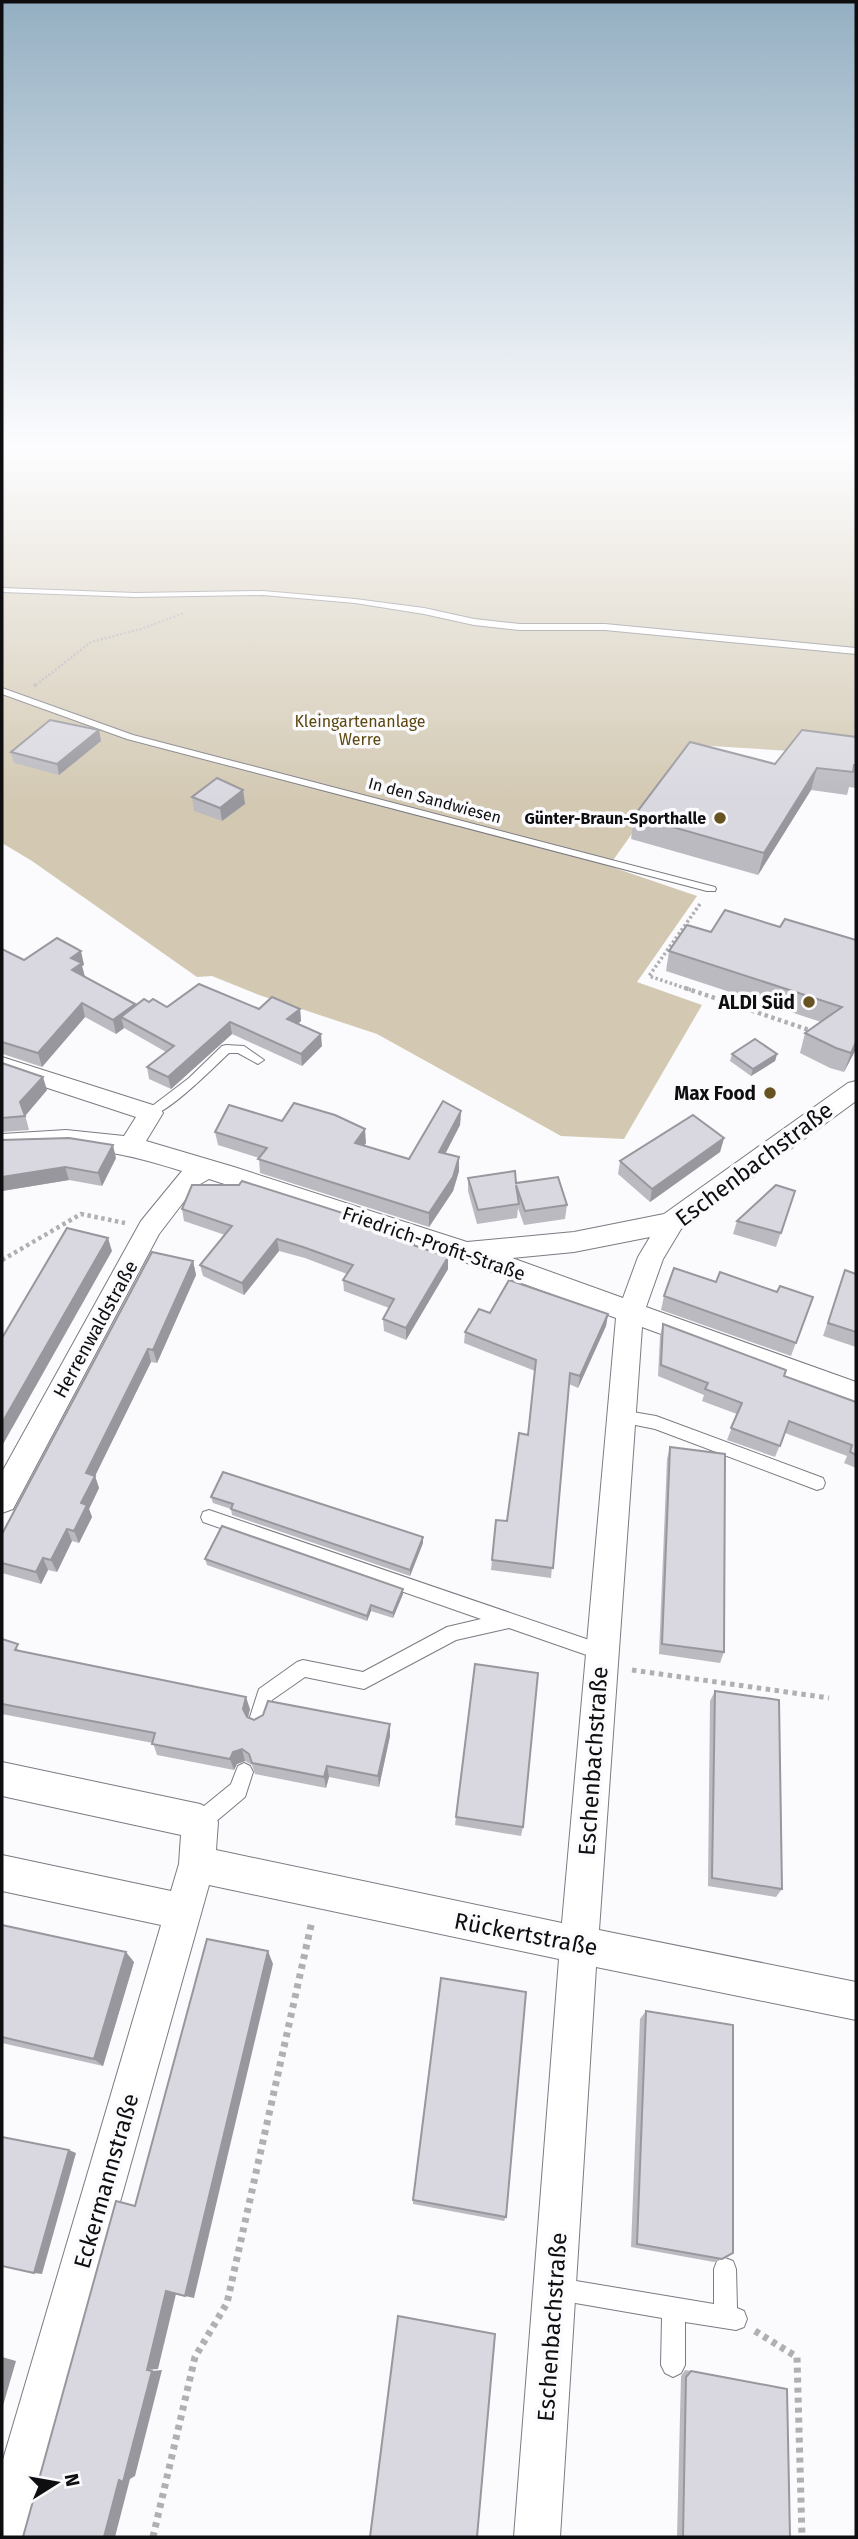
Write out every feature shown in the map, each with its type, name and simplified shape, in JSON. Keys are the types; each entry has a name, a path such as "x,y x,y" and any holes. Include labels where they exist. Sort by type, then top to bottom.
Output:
{"street":[{"path":"2,1065 151,1114 131,1146"},
{"name":"Eschenbachstraße","path":"537,2537 600,1659 630,1314 651,1257 672,1222 856,1089"},
{"name":"Friedrich-Profit-Straße","path":"2,1143 67,1138 131,1146 204,1170 225,1172 463,1251 856,1394"},
{"name":"Herrenwaldstraße","path":"2,1500 150,1228 186,1181 204,1170"},
{"path":"463,1251 521,1249 581,1242 672,1222"},
{"path":"2,1779 200,1822"},
{"name":"Eckermannstraße","path":"3,2537 197,1864 200,1822"},
{"name":"Rückertstraße","path":"197,1864 319,1892 856,2001"},
{"path":"2,1873 183,1912"}],"lane":[{"path":"2,590 135,595 262,593 355,601 424,611 474,622 520,627 605,627 856,651"},
{"name":"In den Sandwiesen","path":"2,691 130,737 711,889"},
{"path":"151,1114 193,1081 226,1049 240,1049 258,1060"},
{"path":"621,1416 656,1423 817,1483"},
{"path":"209,1517 509,1620 600,1659"},
{"path":"258,1720 265,1695 303,1668 364,1681 453,1633 509,1620"},
{"path":"200,1822 239,1790 244,1772"},
{"path":"555,2288 731,2318 725,2269"},
{"path":"673,2365 674,2309"}],"path":[{"path":"21,696 91,642 141,629 189,611"},
{"path":"711,889 649,976 817,1033"},
{"path":"2,1260 81,1214 150,1228"},
{"path":"600,1659 829,1698"},
{"path":"153,2537 195,2357 227,2303 319,1892"},
{"path":"731,2318 797,2357 802,2537"}],"green space":[{"name":"Kleingartenanlage Werre","path":"2,565 856,565 856,755 695,745 609,866 697,896 637,982 702,1005 624,1139 561,1136 377,1034 259,995 212,976 197,977 32,861 2,843"}],"building":[{"path":"50,720 99,730 57,764 11,752"},
{"path":"802,730 856,737 856,765 853,772 817,768 764,853 634,816 690,742 775,764"},
{"path":"217,778 243,790 220,808 192,797"},
{"name":"ALDI Süd","path":"725,910 780,927 785,919 856,940 856,1042 851,1053 805,1033 842,1007 669,951 687,925 711,932"},
{"path":"57,938 81,951 71,958 82,963 72,970 135,1004 113,1020 82,1003 38,1053 2,1042 2,949 24,960"},
{"path":"199,984 259,1009 272,997 300,1009 287,1019 321,1034 301,1054 230,1022 168,1077 147,1067 174,1046 121,1017 144,999 149,1002 153,999 167,1007"},
{"path":"755,1039 777,1054 753,1069 732,1054"},
{"path":"2,1063 43,1077 20,1102 25,1116 2,1118"},
{"path":"443,1101 461,1111 439,1152 459,1157 453,1177 429,1213 258,1159 267,1148 215,1132 229,1105 282,1121 294,1103 335,1115 365,1129 355,1143 409,1159"},
{"path":"693,1115 724,1138 652,1189 620,1161"},
{"path":"69,1138 113,1145 98,1173 65,1167 2,1177 2,1140"},
{"path":"515,1171 516,1183 558,1177 567,1205 525,1211 516,1185 519,1204 478,1210 468,1178"},
{"path":"242,1181 415,1236 410,1244 448,1257 406,1328 383,1319 394,1299 343,1280 353,1265 277,1239 242,1283 200,1265 232,1226 182,1209 192,1185 239,1185"},
{"path":"776,1185 795,1191 781,1233 737,1221"},
{"path":"67,1228 108,1238 2,1423 2,1338"},
{"path":"152,1252 193,1261 153,1350 148,1349 86,1473 95,1476 81,1503 87,1505 74,1531 67,1529 51,1560 43,1558 36,1572 2,1563 2,1534"},
{"path":"674,1268 716,1282 720,1272 777,1292 780,1286 813,1297 796,1343 664,1296"},
{"path":"845,1270 856,1274 856,1332 828,1323"},
{"path":"509,1280 608,1314 580,1376 570,1373 553,1568 492,1560 496,1520 507,1521 519,1433 528,1435 536,1360 465,1332 479,1309 490,1313"},
{"path":"663,1324 786,1370 784,1376 856,1402 856,1455 850,1452 852,1445 789,1421 780,1446 731,1428 742,1403 705,1389 708,1383 661,1365"},
{"path":"670,1447 725,1454 724,1652 662,1644"},
{"path":"223,1472 423,1537 410,1570 231,1509 233,1504 211,1497"},
{"path":"222,1526 403,1589 393,1613 371,1605 367,1616 205,1559"},
{"path":"2,1639 18,1644 15,1650 246,1697 243,1709 247,1717 254,1720 263,1715 268,1701 390,1724 378,1776 327,1766 324,1777 252,1763 249,1754 242,1749 233,1752 230,1759 152,1744 155,1733 2,1704"},
{"path":"475,1664 538,1673 523,1827 456,1817"},
{"path":"715,1691 779,1700 782,1889 712,1878"},
{"path":"2,1925 126,1952 94,2059 2,2037"},
{"path":"207,1939 268,1951 185,2296 166,2291 147,2370 152,2371 123,2482 119,2480 104,2537 23,2537 116,2201 135,2206"},
{"path":"441,1978 526,1992 506,2217 413,2200"},
{"path":"646,2011 733,2025 733,2253 722,2259 637,2244"},
{"path":"2,2137 69,2150 34,2273 2,2266"},
{"path":"398,2316 495,2334 477,2537 370,2537"},
{"path":"691,2371 787,2389 790,2537 683,2537 686,2377"}],"place":[{"name":"Günter-Braun-Sporthalle","path":"720,818"},
{"name":"ALDI Süd","path":"809,1002"},
{"name":"Max Food","path":"770,1093"}]}
